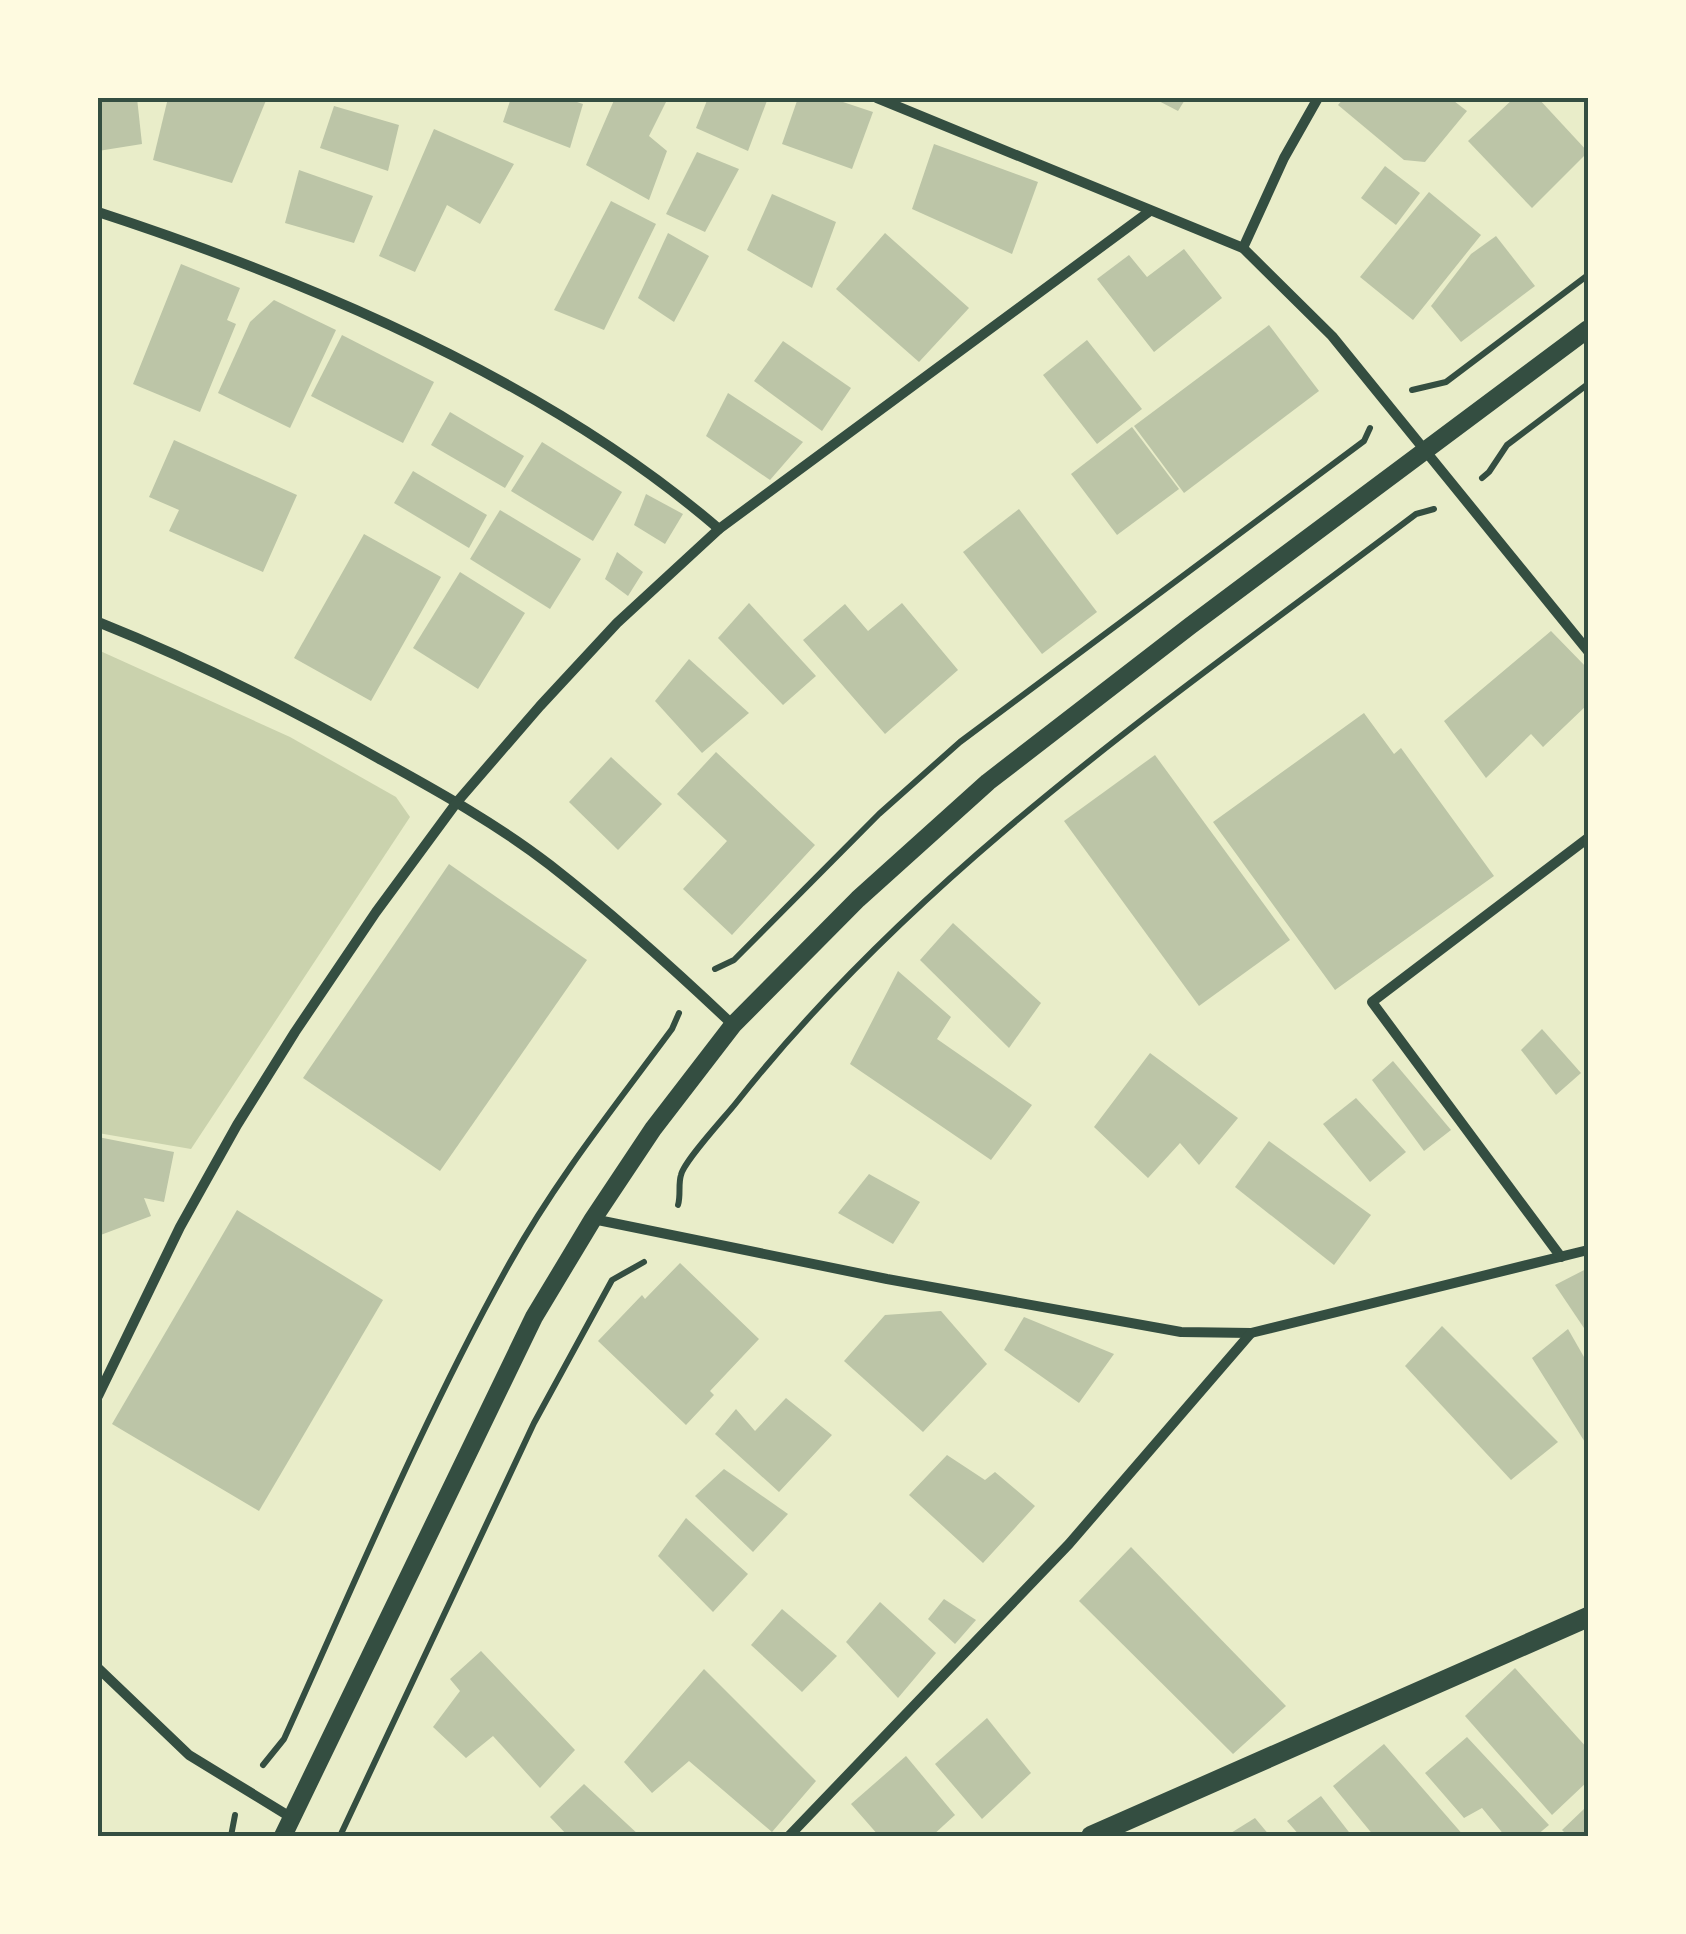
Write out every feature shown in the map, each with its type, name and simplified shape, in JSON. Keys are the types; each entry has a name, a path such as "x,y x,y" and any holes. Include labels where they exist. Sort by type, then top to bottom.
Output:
{"main road":[{"path":"1091,1836 1588,1616"}],"street":[{"path":"877,98 1243,248 1332,336 1588,651"},
{"path":"1243,248 1284,158 1318,98"},
{"path":"98,1396 180,1227 236,1125 376,912 457,802 540,706 617,624 719,529 1150,211"},
{"path":"98,212 202,246 369,317 457,360 543,405 642,466 719,529"},
{"path":"283,1836 534,1317 653,1129 733,1024 858,899 988,782 1588,329"},
{"path":"98,622 202,667 457,802 548,864 649,947 733,1024"},
{"path":"1561,1257 1372,1002 1588,838"},
{"path":"593,1219 887,1279 1181,1332 1250,1333 1588,1250"},
{"path":"789,1836 1068,1544 1250,1333"},
{"path":"98,1668 189,1755 292,1818"}],"path":[{"path":"340,1836 534,1423 612,1280 644,1262 680,1201 681,1173 771,1059 874,952 988,844 1058,786 1416,514 1442,507 1460,494 1489,472 1507,445 1588,384"}],"green space":[{"path":"98,650 290,737 396,797 410,817 191,1149 98,1133"}],"building":[{"path":"98,98 137,98 142,144 98,151"},
{"path":"168,98 267,98 232,183 153,160"},
{"path":"511,98 565,98 583,104 570,148 503,122"},
{"path":"615,98 668,98 649,136 667,151 649,200 586,165"},
{"path":"708,98 768,98 748,151 696,128"},
{"path":"798,98 831,98 873,112 852,169 782,144"},
{"path":"1153,98 1186,98 1178,111"},
{"path":"1344,98 1450,98 1467,111 1425,162 1404,160 1338,105"},
{"path":"1514,98 1538,98 1588,152 1532,208 1468,141"},
{"path":"334,106 399,125 388,171 320,148"},
{"path":"434,129 514,164 480,224 447,205 415,272 379,256"},
{"path":"934,144 1038,182 1012,254 912,209"},
{"path":"697,152 739,169 705,232 666,214"},
{"path":"1385,166 1420,193 1396,225 1361,198"},
{"path":"299,170 373,196 354,243 285,223"},
{"path":"1429,192 1481,235 1413,320 1360,277"},
{"path":"772,194 836,222 812,288 747,250"},
{"path":"611,201 656,224 604,330 554,310"},
{"path":"668,233 709,256 674,322 638,298"},
{"path":"885,233 969,308 919,362 836,289"},
{"path":"1496,236 1535,286 1461,342 1431,306 1471,254"},
{"path":"1184,249 1222,298 1154,352 1097,279 1129,255 1147,277"},
{"path":"181,264 240,288 227,320 236,324 200,412 133,384"},
{"path":"274,300 336,330 290,428 218,393 250,322"},
{"path":"1269,325 1319,391 1184,493 1134,426"},
{"path":"342,335 434,382 403,443 311,396"},
{"path":"1087,340 1142,409 1097,444 1043,375"},
{"path":"783,341 851,388 822,431 754,381"},
{"path":"728,393 803,442 770,480 706,436"},
{"path":"450,412 524,456 505,488 431,445"},
{"path":"1132,427 1179,489 1117,535 1071,474"},
{"path":"174,440 297,495 263,572 169,531 179,510 149,497"},
{"path":"542,442 622,492 593,541 511,491"},
{"path":"413,471 487,515 469,548 394,503"},
{"path":"646,494 683,514 665,544 634,525"},
{"path":"1019,509 1097,612 1042,654 963,552"},
{"path":"500,510 581,559 550,609 470,559"},
{"path":"364,534 441,577 371,701 294,658"},
{"path":"617,552 643,572 628,596 605,579"},
{"path":"460,572 525,613 478,689 413,648"},
{"path":"749,603 816,676 783,705 718,638"},
{"path":"902,603 958,670 885,734 803,640 845,604 868,631"},
{"path":"1551,631 1588,669 1588,704 1543,747 1531,734 1486,778 1444,721"},
{"path":"689,659 749,713 702,753 655,701"},
{"path":"1364,713 1394,754 1401,748 1494,876 1335,990 1213,822"},
{"path":"716,752 815,845 732,935 683,889 727,841 677,794"},
{"path":"1155,755 1290,940 1199,1006 1064,821"},
{"path":"611,757 662,804 618,850 569,802"},
{"path":"449,864 587,960 440,1171 303,1078"},
{"path":"953,923 1041,1003 1009,1048 920,960"},
{"path":"898,971 951,1017 937,1039 1032,1105 991,1160 850,1064"},
{"path":"1542,1029 1581,1073 1556,1095 1521,1050"},
{"path":"1150,1053 1238,1118 1199,1165 1180,1143 1148,1178 1094,1127"},
{"path":"1393,1061 1451,1130 1424,1151 1372,1080"},
{"path":"1356,1098 1406,1152 1370,1182 1323,1124"},
{"path":"98,1137 174,1152 164,1202 144,1198 151,1216 98,1236"},
{"path":"1269,1141 1371,1215 1334,1265 1235,1187"},
{"path":"869,1174 920,1202 893,1244 838,1213"},
{"path":"237,1210 383,1300 259,1511 112,1424"},
{"path":"680,1263 759,1339 710,1391 714,1395 686,1425 598,1341 642,1295 645,1299"},
{"path":"1588,1268 1588,1334 1555,1285"},
{"path":"941,1311 987,1364 923,1432 844,1361 885,1315"},
{"path":"1024,1317 1114,1354 1079,1403 1004,1350"},
{"path":"1442,1326 1558,1442 1511,1480 1405,1366"},
{"path":"1568,1329 1588,1364 1588,1447 1532,1358"},
{"path":"786,1398 832,1435 779,1492 715,1434 736,1409 755,1431"},
{"path":"947,1455 985,1480 995,1472 1035,1506 983,1563 909,1495"},
{"path":"724,1469 788,1514 753,1552 695,1496"},
{"path":"686,1518 748,1574 713,1612 658,1556"},
{"path":"1131,1547 1286,1706 1233,1754 1079,1601"},
{"path":"944,1599 976,1620 955,1644 928,1619"},
{"path":"880,1602 936,1653 898,1698 846,1642"},
{"path":"782,1609 837,1656 802,1692 751,1645"},
{"path":"481,1651 575,1750 540,1788 493,1736 466,1758 433,1727 460,1691 450,1679"},
{"path":"1515,1668 1588,1749 1588,1781 1552,1815 1465,1716"},
{"path":"704,1669 816,1781 772,1832 689,1761 652,1793 624,1762"},
{"path":"987,1718 1031,1773 982,1819 935,1764"},
{"path":"1467,1737 1549,1825 1536,1836 1505,1836 1482,1808 1464,1818 1425,1773"},
{"path":"1384,1744 1464,1836 1374,1836 1333,1786"},
{"path":"906,1756 955,1815 932,1836 879,1836 851,1804"},
{"path":"584,1784 640,1836 568,1836 550,1817"},
{"path":"1321,1796 1352,1836 1300,1836 1287,1821"},
{"path":"1585,1808 1588,1836 1568,1836 1562,1830"},
{"path":"1255,1818 1270,1836 1226,1836"}]}
